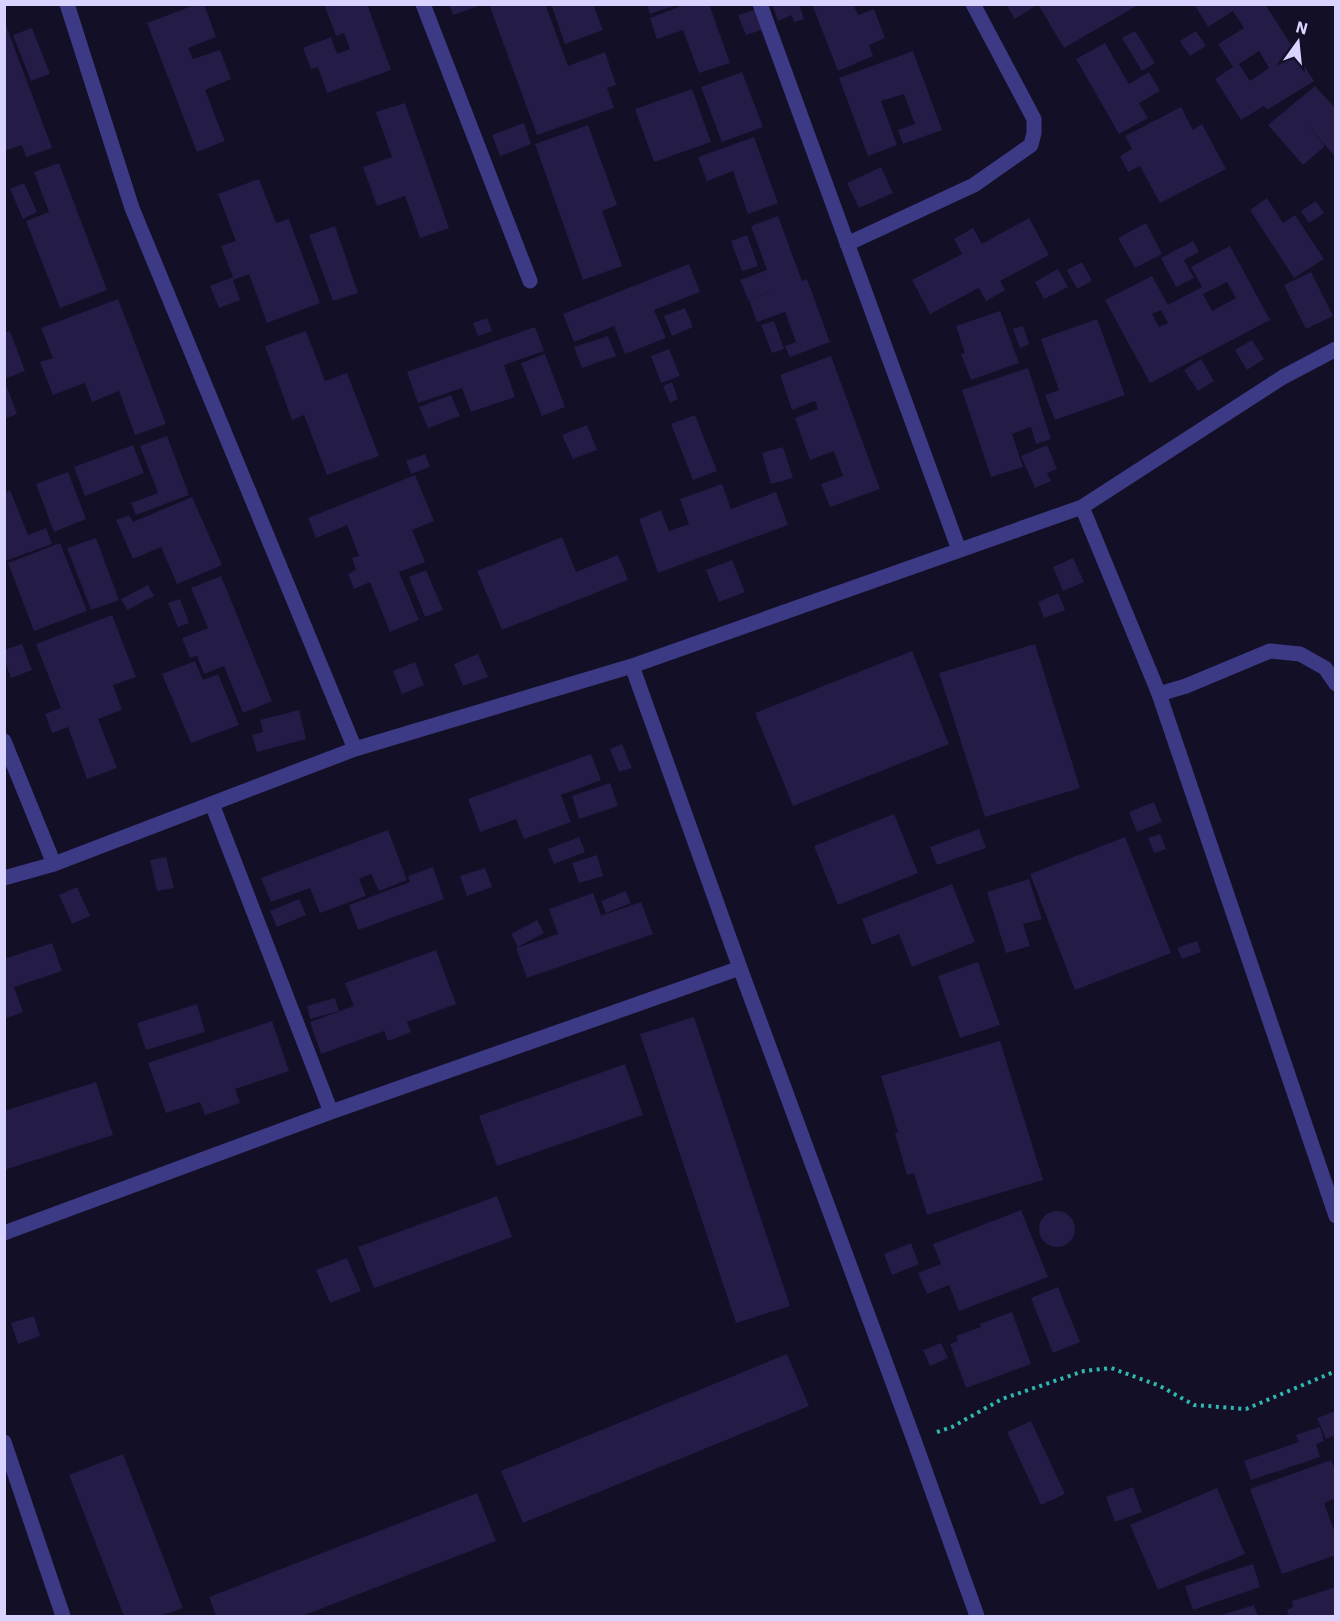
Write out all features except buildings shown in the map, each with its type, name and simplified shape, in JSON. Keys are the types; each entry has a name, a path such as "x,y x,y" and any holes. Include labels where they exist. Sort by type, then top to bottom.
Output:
{"street":[{"path":"67,4 132,208 355,749"},
{"path":"423,4 530,281"},
{"path":"760,4 959,550"},
{"path":"848,244 974,185 1031,145 1034,119 973,4"},
{"path":"4,878 54,864 355,749 632,666 1082,507 1283,377 1335,349"},
{"path":"1082,507 1159,694 1335,1216"},
{"path":"1159,694 1186,686 1270,651 1300,654 1325,668 1335,684"},
{"path":"632,666 977,1617"},
{"path":"4,741 54,864"},
{"path":"212,804 331,1112"},
{"path":"4,1233 331,1112 740,968"},
{"path":"4,1442 63,1617"}],"path":[{"path":"914,1440 952,1427 1002,1399 1084,1371 1111,1368 1160,1386 1194,1405 1246,1409 1335,1371"}]}
